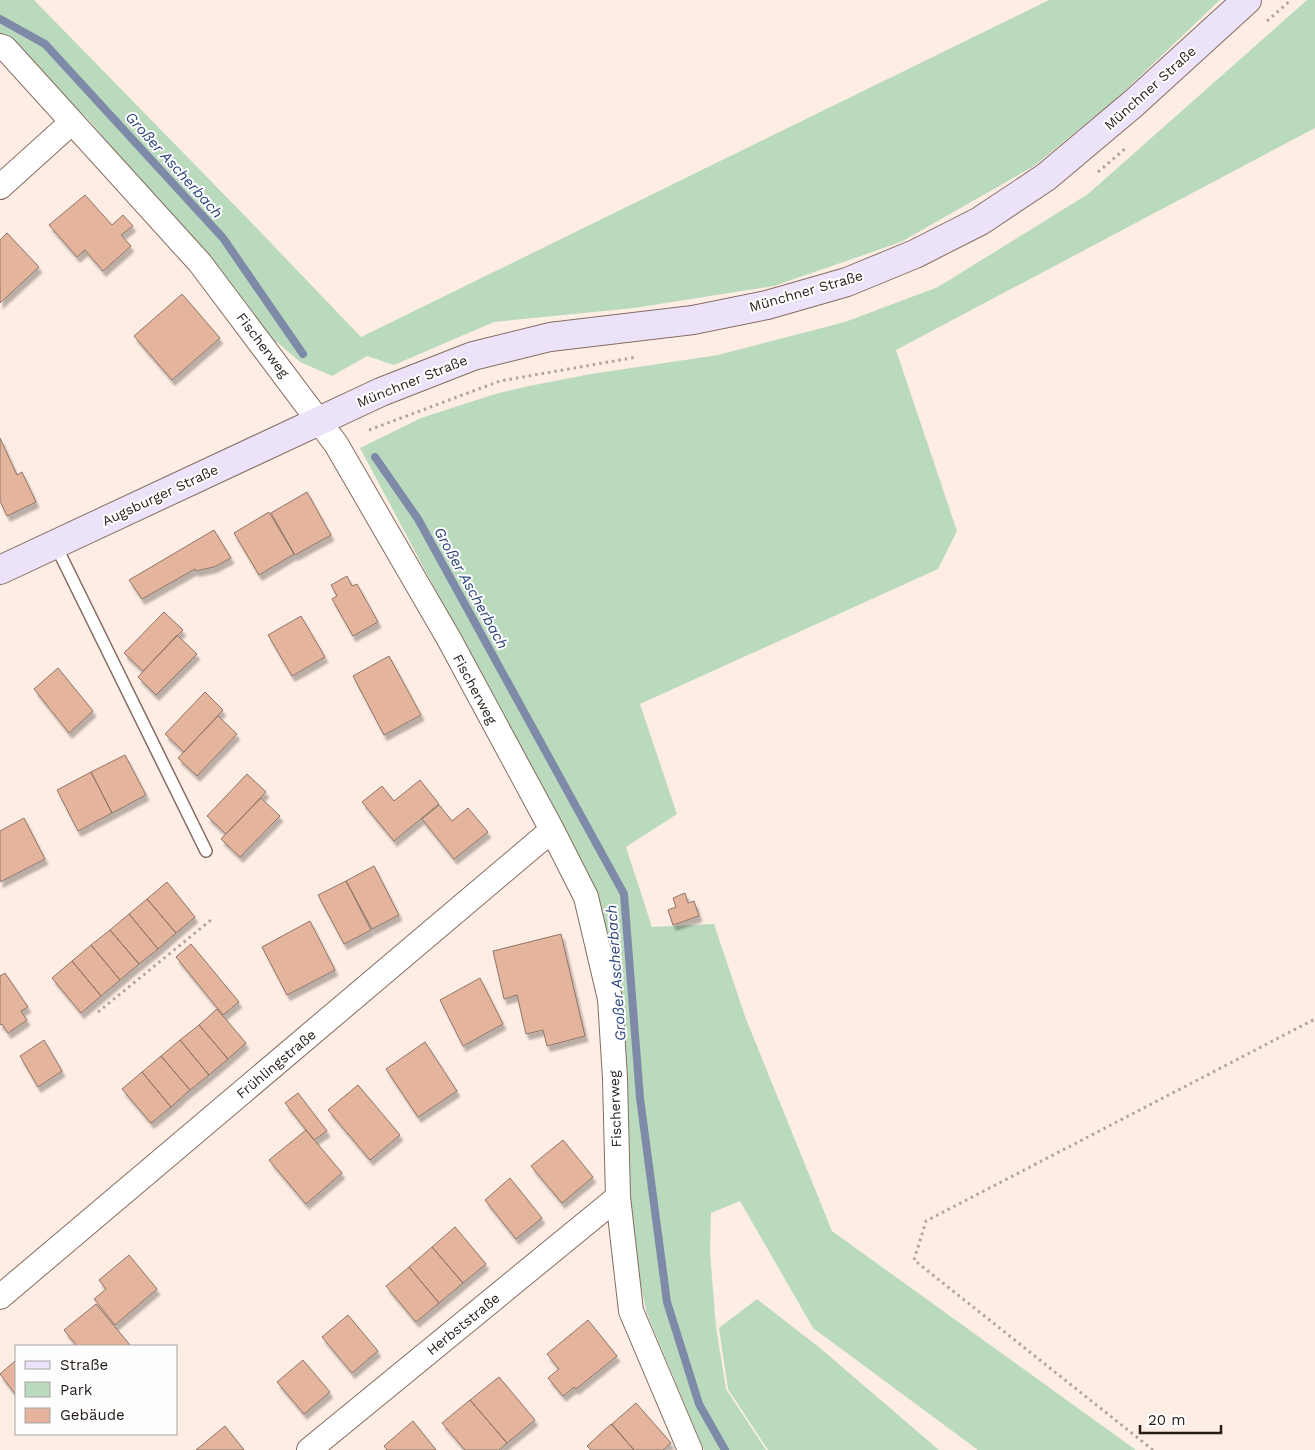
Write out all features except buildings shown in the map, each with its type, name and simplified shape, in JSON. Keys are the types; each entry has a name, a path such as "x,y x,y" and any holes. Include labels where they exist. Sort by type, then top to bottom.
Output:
{"main road":[{"name":"Münchner Straße","path":"320,420 381,392 473,356 550,338 693,320 767,305 847,282 915,254 980,220 1046,177 1134,103 1247,0"},
{"name":"Augsburger Straße","path":"0,570 320,420"}],"street":[{"name":"Fischerweg","path":"0,46 5,48 200,263 320,420 336,444 449,639 586,897 610,999 615,1078 618,1197 631,1311 690,1450"},
{"path":"0,187 72,122"},
{"name":"Frühlingstraße","path":"0,1297 552,830"},
{"name":"Herbststraße","path":"309,1450 618,1197"}],"lane":[{"path":"55,544 206,851"}],"path":[{"path":"365,432 500,381 572,367"},
{"path":"98,1012 211,920"},
{"path":"1153,1450 914,1260 926,1221 1315,1019"}],"green space":[{"path":"0,0 34,0 361,337 1049,0 1220,0 1115,100 1034,166 901,242 774,286 634,308 494,322 394,365 367,356 332,376 300,362 277,342 269,342 90,121 13,46 0,39"},
{"path":"1307,0 1315,0 1315,128 896,350 957,531 938,569 640,704 677,814 626,847 652,927 714,924 746,1019 832,1231 1136,1450 978,1450 813,1328 740,1201 711,1213 710,1252 716,1327 726,1389 766,1450 704,1450 647,1314 629,1231 622,1000 611,939 560,824 360,448 421,418 495,394 591,374 718,355 845,322 938,287 1088,194"},
{"path":"757,1299 820,1348 939,1450 768,1450 728,1389 719,1328"}],"waterway":[{"name":"Großer Ascherbach","path":"0,19 45,44 223,238 303,354"},
{"name":"Großer Ascherbach","path":"375,457 418,519 624,894 640,1098 667,1302 699,1404 725,1450"}]}
